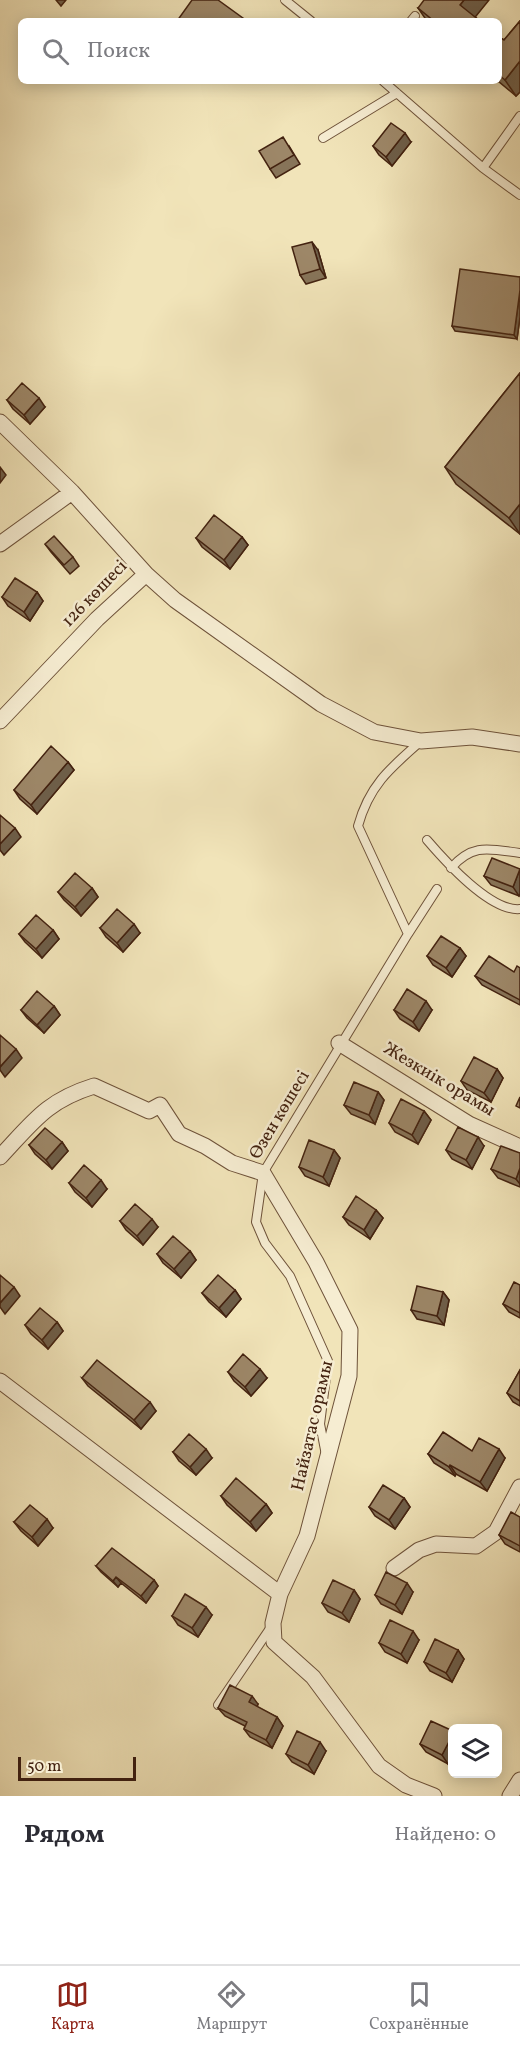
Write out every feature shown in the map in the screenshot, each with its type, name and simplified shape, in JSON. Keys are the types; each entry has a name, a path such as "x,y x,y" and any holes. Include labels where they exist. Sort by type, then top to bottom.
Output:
{"street":[{"name":"126 көшесі","path":"0,422 72,492 146,574 97,619 0,721"},
{"path":"0,544 72,492"},
{"path":"146,574 175,600 321,704 374,732 421,741 472,737 520,744"},
{"name":"Жезкиік орамы","path":"339,1043 469,1124 520,1147"},
{"path":"0,1157 52,1103 94,1086 149,1111 160,1105 179,1134 232,1163 262,1173"},
{"name":"Найзатас орамы","path":"262,1173 316,1262 350,1330 349,1376 307,1536 280,1594 273,1623"},
{"path":"0,1381 280,1594"},
{"path":"394,1568 419,1550 436,1544 476,1546 496,1532 520,1487"},
{"path":"273,1623 274,1642 313,1677 380,1766 406,1785 434,1796"},
{"path":"510,1796 520,1780"}],"lane":[{"path":"285,0 307,18"},
{"path":"387,84 483,168 520,195"},
{"path":"323,138 398,93"},
{"path":"483,168 520,116"},
{"path":"408,934 358,826 372,790 390,768 421,741"},
{"path":"427,840 451,868 501,906 520,909"},
{"path":"451,868 463,854 474,850 520,853"},
{"name":"Өзен көшесі","path":"327,1459 320,1424 328,1361 290,1276 265,1243 256,1222 262,1173 339,1043 437,889"},
{"path":"218,1705 273,1623"}],"building":[{"path":"192,0 218,0 243,18 179,18"},
{"path":"424,0 464,0 460,5 476,18 430,18 418,8"},
{"path":"520,21 520,61 505,80 502,78 502,39 504,40"},
{"path":"391,123 405,133 386,157 373,146"},
{"path":"283,137 294,155 270,169 259,151"},
{"path":"312,242 320,269 300,275 292,247"},
{"path":"460,269 520,277 514,335 452,326"},
{"path":"520,373 520,504 509,518 445,467"},
{"path":"22,383 39,398 24,415 7,400"},
{"path":"214,515 242,537 224,560 196,538"},
{"path":"54,536 73,557 64,565 45,544"},
{"path":"15,578 37,592 24,612 2,597"},
{"path":"51,746 68,762 31,805 14,790"},
{"path":"0,815 15,828 0,844"},
{"path":"492,858 520,869 513,887 484,876"},
{"path":"75,873 92,888 75,907 58,892"},
{"path":"117,909 134,924 117,943 100,928"},
{"path":"36,915 53,930 36,949 19,934"},
{"path":"441,936 460,948 446,968 427,956"},
{"path":"489,956 514,972 517,966 520,968 520,1000 475,976"},
{"path":"407,989 426,1001 413,1022 394,1010"},
{"path":"37,991 54,1006 37,1025 21,1010"},
{"path":"0,1035 16,1049 0,1067"},
{"path":"474,1057 497,1069 484,1093 461,1081"},
{"path":"354,1082 378,1092 369,1115 344,1105"},
{"path":"401,1099 424,1111 412,1135 389,1123"},
{"path":"458,1127 478,1137 466,1160 446,1150"},
{"path":"45,1128 62,1142 46,1160 29,1145"},
{"path":"309,1140 334,1150 323,1177 299,1167"},
{"path":"501,1146 520,1153 520,1168 516,1179 491,1169"},
{"path":"84,1165 101,1180 86,1198 69,1183"},
{"path":"356,1196 376,1210 364,1230 343,1217"},
{"path":"135,1204 152,1219 137,1236 120,1221"},
{"path":"173,1236 190,1251 174,1269 157,1254"},
{"path":"0,1275 14,1287 0,1303"},
{"path":"218,1275 235,1290 219,1308 202,1293"},
{"path":"514,1282 520,1285 520,1313 503,1304"},
{"path":"417,1286 443,1292 437,1316 411,1310"},
{"path":"40,1308 57,1322 42,1340 25,1325"},
{"path":"243,1354 260,1369 245,1387 228,1372"},
{"path":"97,1360 150,1402 134,1420 82,1378"},
{"path":"520,1370 520,1401 507,1393"},
{"path":"443,1432 472,1451 479,1438 499,1449 480,1482 428,1454"},
{"path":"189,1434 206,1449 190,1467 173,1452"},
{"path":"236,1478 266,1504 250,1522 221,1496"},
{"path":"383,1485 404,1498 389,1520 369,1507"},
{"path":"30,1505 47,1519 32,1537 14,1522"},
{"path":"511,1512 520,1517 520,1546 499,1535"},
{"path":"112,1548 154,1580 141,1596 116,1577 113,1581 96,1566"},
{"path":"386,1572 407,1583 395,1605 375,1595"},
{"path":"333,1580 354,1590 342,1613 322,1603"},
{"path":"185,1594 206,1607 192,1628 172,1616"},
{"path":"390,1620 413,1631 401,1654 379,1643"},
{"path":"435,1639 458,1650 446,1673 424,1662"},
{"path":"230,1685 252,1696 249,1702 277,1717 266,1740 244,1729 247,1722 218,1708"},
{"path":"431,1721 448,1729 448,1744 442,1755 420,1744"},
{"path":"297,1731 320,1742 308,1765 286,1754"}]}
